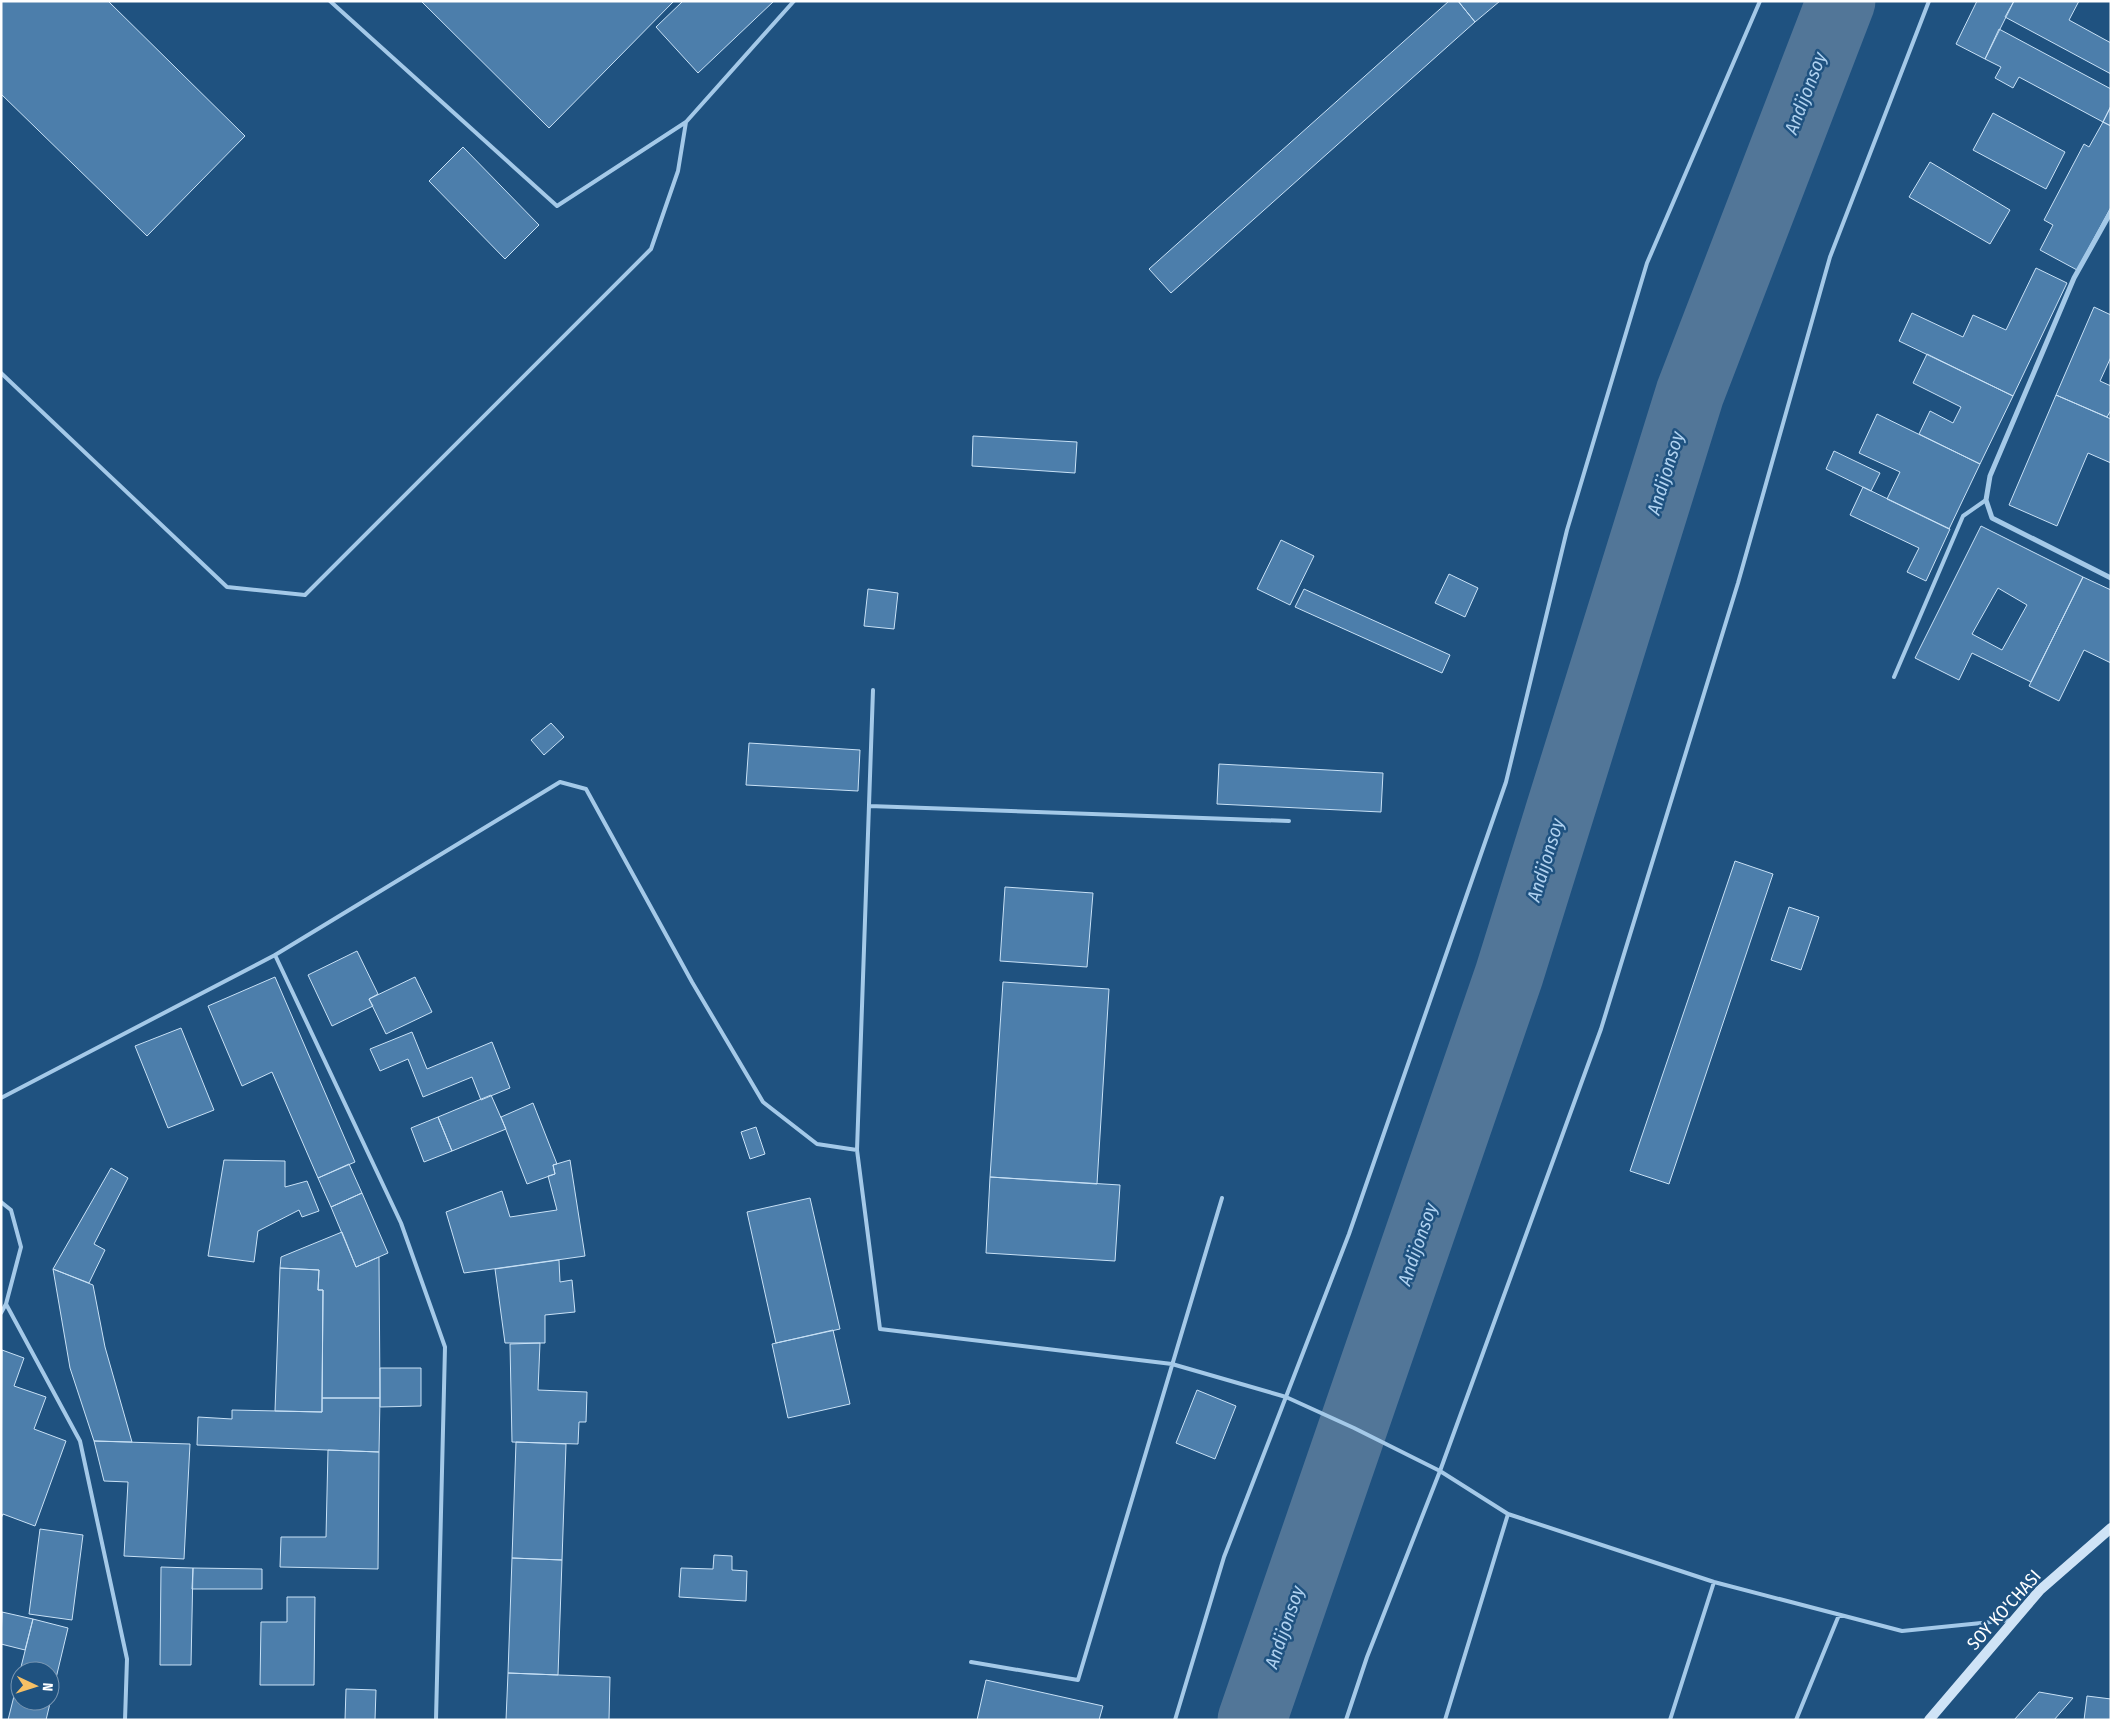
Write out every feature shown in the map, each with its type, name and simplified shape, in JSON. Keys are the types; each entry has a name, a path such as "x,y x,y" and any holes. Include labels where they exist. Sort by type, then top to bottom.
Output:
{"main road":[{"name":"SOY KO'CHASI","path":"1929,1720 2040,1590 2111,1528"}],"street":[{"path":"2111,212 2074,278 1990,476 1986,500 1992,518 2111,578"}],"lane":[{"path":"330,1 557,206 686,122 794,1"},
{"path":"1175,1720 1224,1557 1349,1234 1506,782 1567,530 1646,262 1760,1"},
{"path":"1346,1720 1367,1657 1440,1471 1600,1029 1738,583 1830,257 1928,1"},
{"path":"1,373 227,587 305,595 651,249 678,171 686,122"},
{"path":"1894,677 1963,516 1986,500"},
{"path":"873,690 857,1150 880,1330 1172,1364 1286,1397 1354,1428 1440,1471 1508,1514 1714,1582 1839,1615 1902,1631 2016,1619"},
{"path":"1,1098 276,955 560,782 586,789 692,982 763,1102 817,1144 857,1150"},
{"path":"869,806 1289,821"},
{"path":"276,955 402,1223 445,1346 436,1720"},
{"path":"970,1662 1078,1680 1222,1198"},
{"path":"1,1202 11,1210 21,1247 6,1304 1,1313"},
{"path":"6,1304 80,1441 127,1660 125,1720"},
{"path":"1444,1720 1508,1514"},
{"path":"1670,1720 1714,1582"},
{"path":"1796,1720 1839,1615"}],"building":[{"path":"1,1 108,1 245,136 147,236 1,94"},
{"path":"421,1 674,1 549,128"},
{"path":"683,1 774,1 698,73 656,27"},
{"path":"1449,1 1458,1 1475,22 1171,293 1149,269"},
{"path":"1458,1 1500,1 1475,22"},
{"path":"1977,1 2014,1 1985,59 1956,44"},
{"path":"2014,1 2079,1 2069,20 2111,43 2111,74 2005,17"},
{"path":"1999,29 2111,89 2111,106 2103,122 2019,77 2013,88 1995,78 2001,67 1985,59"},
{"path":"2111,106 2111,126 2103,122"},
{"path":"1993,113 2065,152 2046,189 1973,150"},
{"path":"2103,122 2111,126 2111,207 2077,270 2040,250 2053,225 2044,220 2084,144 2089,147"},
{"path":"463,147 539,225 505,259 429,181"},
{"path":"1930,162 2010,210 1990,244 1909,197"},
{"path":"2036,268 2067,283 2013,396 1899,341 1912,313 1963,337 1973,315 2006,330"},
{"path":"2094,307 2111,315 2111,357 2100,381 2111,386 2111,410 2107,417 2056,395"},
{"path":"1927,354 2013,396 1980,464 1919,434 1930,411 1953,423 1961,407 1913,383"},
{"path":"2056,395 2111,419 2111,463 2088,453 2057,526 2009,505"},
{"path":"1877,414 1980,464 1949,529 1887,499 1900,472 1859,453"},
{"path":"973,436 1077,442 1075,473 972,466"},
{"path":"1834,451 1880,473 1871,491 1826,469"},
{"path":"1863,487 1950,529 1926,581 1907,572 1919,548 1850,515"},
{"path":"1981,526 2083,577 2031,682 1972,653 1959,680 1915,658","holes":["1998,588 2027,605 2002,650 1972,634"]},
{"path":"1281,540 1314,556 1290,605 1257,589"},
{"path":"1449,574 1478,588 1465,617 1435,603"},
{"path":"2083,577 2111,590 2111,663 2084,650 2059,701 2029,686"},
{"path":"868,589 898,593 894,629 864,626"},
{"path":"1304,589 1450,655 1442,673 1295,607"},
{"path":"551,723 564,737 544,755 531,740"},
{"path":"749,743 860,750 858,791 746,785"},
{"path":"1219,764 1383,773 1381,812 1217,804"},
{"path":"1735,861 1773,874 1669,1184 1630,1171"},
{"path":"1005,887 1093,893 1087,967 1000,961"},
{"path":"1789,907 1819,917 1801,970 1771,960"},
{"path":"357,951 378,994 369,999 373,1006 332,1026 308,975"},
{"path":"275,977 355,1162 318,1178 272,1072 242,1086 208,1006"},
{"path":"415,977 432,1012 386,1034 369,999"},
{"path":"1003,982 1109,989 1097,1184 990,1177"},
{"path":"181,1028 214,1110 168,1128 135,1046"},
{"path":"412,1032 427,1069 492,1042 510,1088 481,1100 472,1077 423,1097 408,1059 380,1071 370,1049"},
{"path":"491,1095 506,1129 452,1151 438,1117"},
{"path":"533,1103 557,1164 553,1165 555,1174 527,1184 501,1117"},
{"path":"438,1117 452,1151 424,1162 411,1128"},
{"path":"756,1127 765,1154 750,1159 741,1132"},
{"path":"224,1160 285,1161 285,1187 307,1181 319,1211 302,1217 299,1210 258,1231 254,1262 208,1256"},
{"path":"570,1160 585,1256 464,1273 446,1212 502,1191 510,1217 557,1210 548,1176 555,1174 553,1165"},
{"path":"349,1164 362,1193 331,1207 318,1178"},
{"path":"111,1168 128,1178 94,1244 105,1250 89,1283 53,1269"},
{"path":"990,1177 1120,1185 1115,1261 986,1253"},
{"path":"362,1193 388,1253 356,1267 331,1207"},
{"path":"810,1198 840,1329 776,1343 747,1212"},
{"path":"342,1232 356,1267 379,1257 380,1398 322,1398 323,1290 318,1290 319,1270 280,1268 281,1257"},
{"path":"559,1260 560,1282 572,1280 575,1312 545,1315 545,1343 505,1343 495,1269"},
{"path":"280,1268 319,1270 318,1290 323,1290 322,1412 275,1411"},
{"path":"53,1269 93,1285 105,1347 132,1442 94,1441 70,1368"},
{"path":"833,1330 850,1404 788,1418 772,1344"},
{"path":"540,1343 538,1390 587,1392 586,1422 579,1422 578,1444 512,1442 510,1344"},
{"path":"2,1350 24,1358 14,1386 46,1397 34,1429 66,1441 35,1526 3,1514 1,1518"},
{"path":"380,1368 421,1368 421,1406 380,1407"},
{"path":"1197,1390 1236,1406 1215,1459 1176,1443"},
{"path":"322,1398 380,1398 379,1452 197,1445 198,1417 232,1419 232,1410 322,1412"},
{"path":"94,1441 190,1444 184,1559 124,1556 128,1482 104,1481"},
{"path":"516,1442 566,1444 562,1560 512,1558"},
{"path":"328,1450 379,1452 378,1569 280,1567 281,1537 326,1537"},
{"path":"40,1529 83,1535 72,1620 29,1614"},
{"path":"714,1555 732,1556 732,1570 747,1571 746,1601 679,1597 681,1568 713,1569"},
{"path":"512,1558 562,1560 558,1675 508,1673"},
{"path":"161,1567 193,1568 191,1665 160,1665"},
{"path":"193,1568 262,1569 262,1589 192,1589"},
{"path":"287,1597 315,1597 314,1685 260,1685 261,1622 287,1622"},
{"path":"2,1612 33,1619 25,1650 1,1644"},
{"path":"33,1619 68,1628 60,1661 22,1661"},
{"path":"508,1673 610,1677 609,1720 506,1720"},
{"path":"986,1680 1103,1706 1099,1720 977,1720"},
{"path":"346,1689 376,1690 375,1720 345,1720"},
{"path":"2039,1692 2073,1698 2054,1720 2014,1720"},
{"path":"2087,1696 2111,1699 2111,1720 2084,1720"},
{"path":"10,1711 48,1711 46,1720 8,1720"}],"waterway":[{"name":"Andijonsoy","path":"1252,1720 1509,975 1690,393 1841,1"}]}
